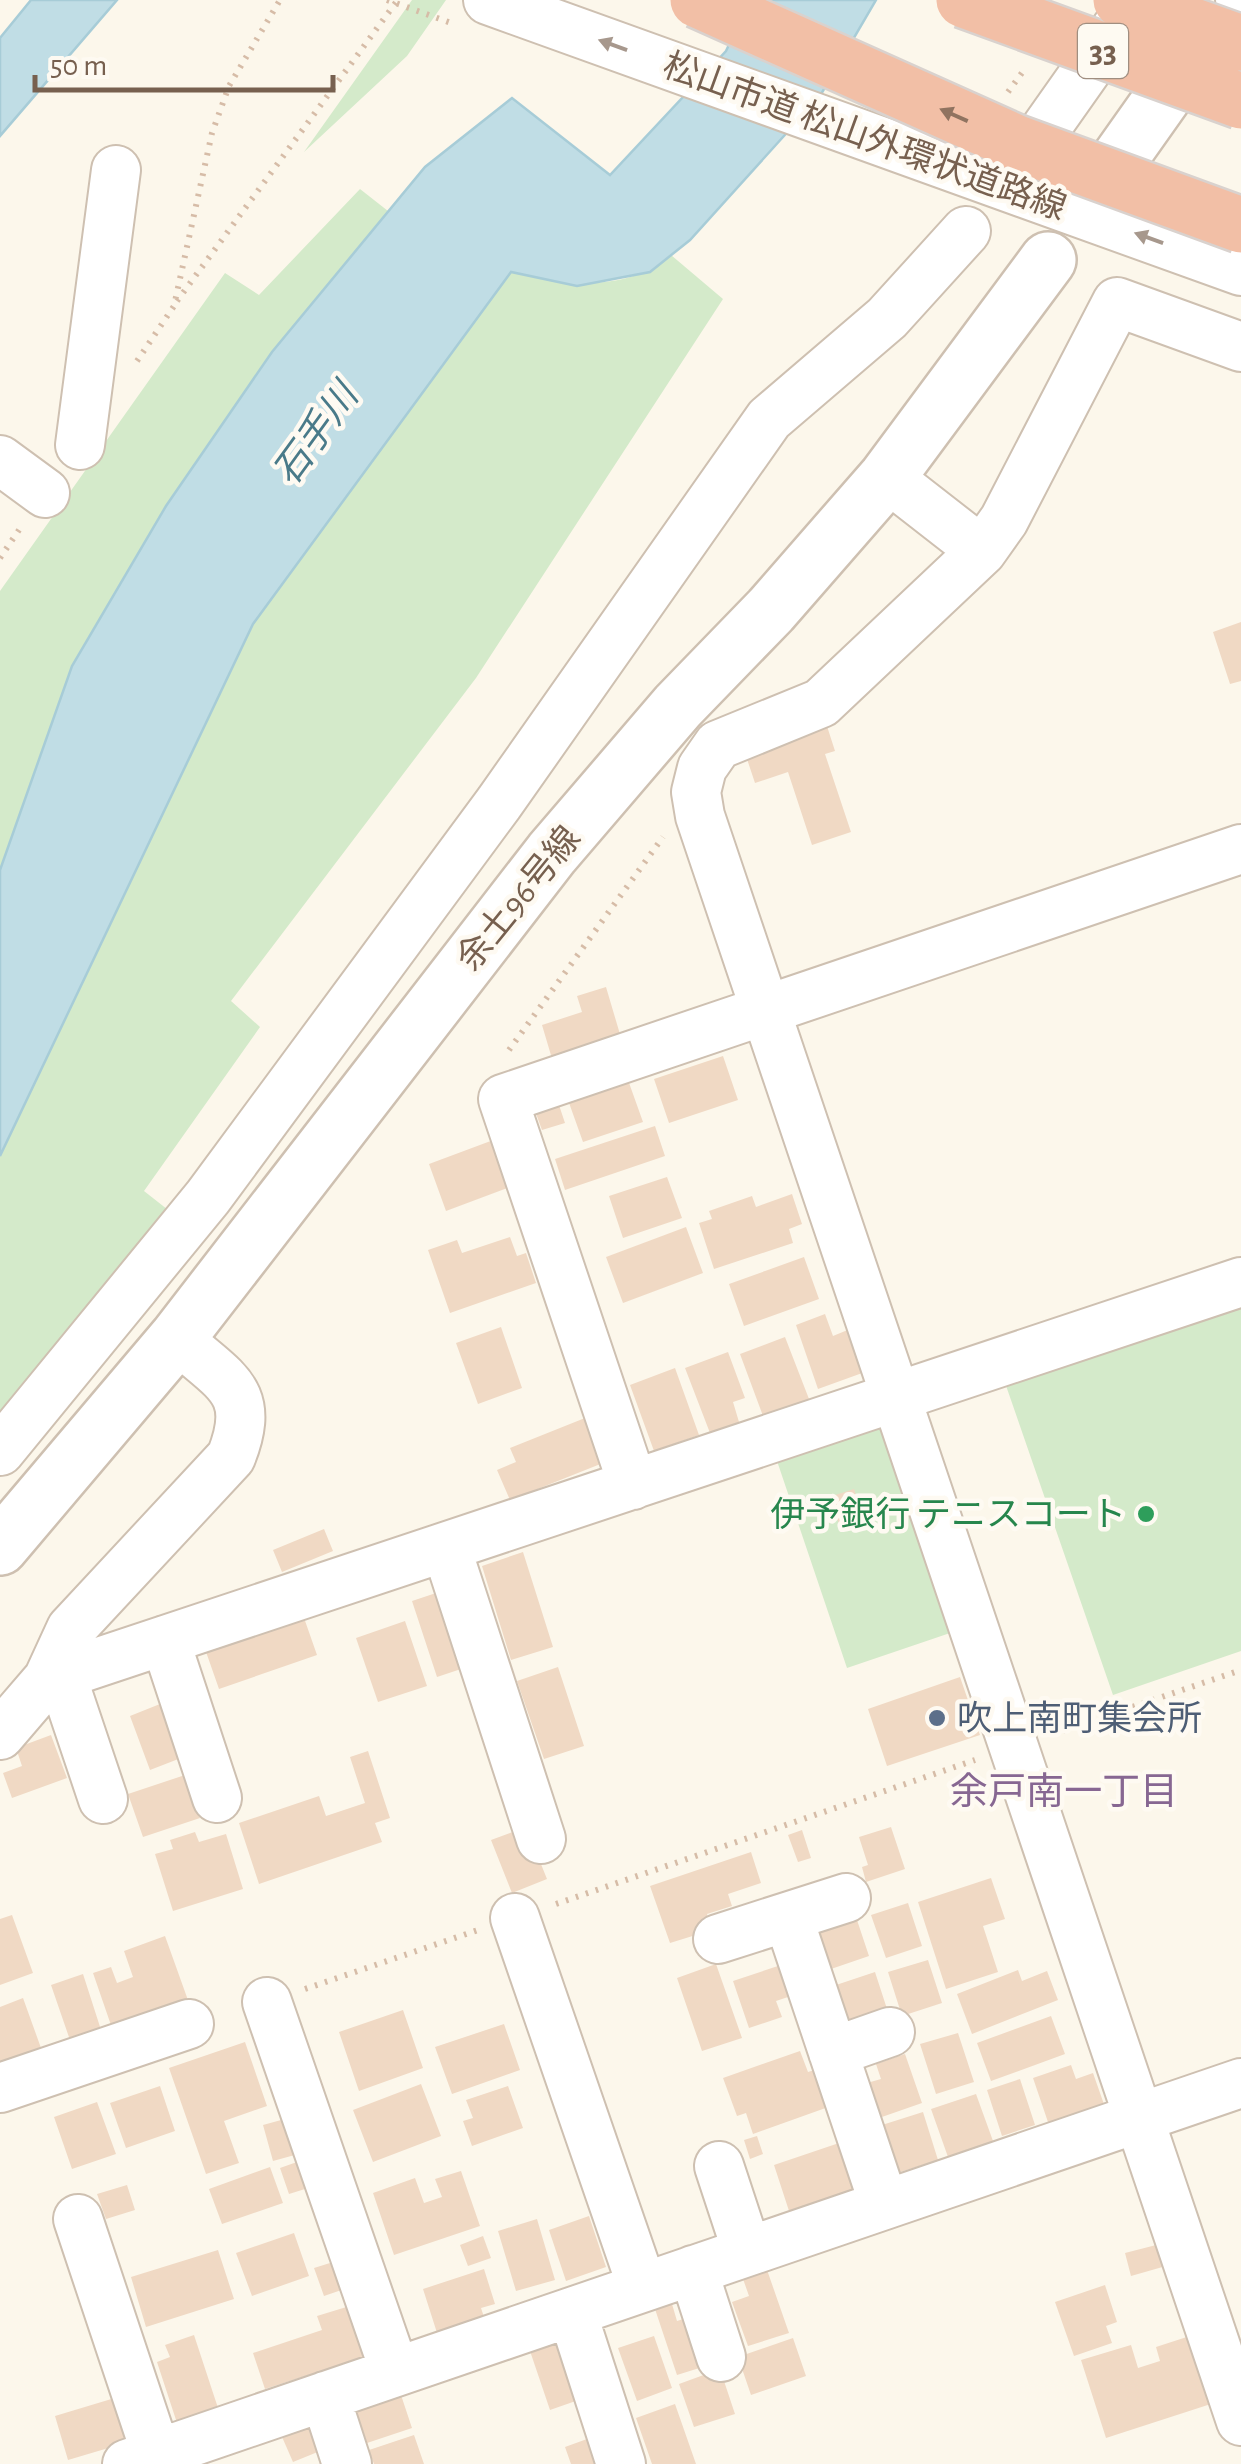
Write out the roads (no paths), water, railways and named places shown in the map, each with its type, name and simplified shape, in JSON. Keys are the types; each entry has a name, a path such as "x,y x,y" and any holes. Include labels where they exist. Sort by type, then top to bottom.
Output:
{"highway":[{"path":"698,0 1017,143 1241,225"},
{"name":"33","path":"964,0 1241,101"},
{"path":"1121,0 1236,15"}],"street":[{"name":"松山市道 松山外環状道路線","path":"488,0 1241,271"},
{"path":"1017,169 1136,0"},
{"path":"1094,196 1236,15"},
{"path":"80,445 116,170"},
{"path":"1,1450 208,1197 499,803 768,419 888,318 966,231"},
{"name":"余土96号線","path":"0,1547 176,1338 552,853 678,706 771,610 887,478 1048,260"},
{"path":"1240,2415 900,1398 764,1010 696,792 702,768 718,745 821,703 982,550 1017,497 1117,302 1241,347"},
{"path":"0,460 46,492"},
{"path":"887,478 982,550"},
{"path":"633,1485 503,1100 1241,848"},
{"path":"54,1676 1241,1282"},
{"path":"0,1734 54,1676 70,1628 232,1457 245,1423 236,1392 176,1338"},
{"path":"446,1547 541,1839"},
{"path":"109,1584 120,1622 157,1643 216,1798"},
{"path":"54,1676 103,1799"},
{"path":"718,1939 846,1898"},
{"path":"788,1916 884,2204"},
{"path":"515,1918 642,2286"},
{"path":"267,2002 395,2372"},
{"path":"0,2088 189,2024"},
{"path":"833,2052 890,2032"},
{"path":"78,2219 143,2460 1241,2083"},
{"path":"719,2166 746,2251"},
{"path":"693,2270 721,2358"},
{"path":"572,2312 621,2464"},
{"path":"324,2396 347,2464"}],"water":[{"path":"31,0 117,0 0,136 0,38"},
{"name":"石手川","path":"750,0 876,0 820,96 690,240 650,272 577,286 511,272 253,624 0,1156 0,870 72,666 166,506 272,352 425,167 512,98 610,175 726,51"}],"place":[{"name":"伊予銀行 テニスコート","path":"1146,1514"},
{"name":"吹上南町集会所","path":"937,1718"}],"district":[{"name":"余戸南一丁目","path":"1064,1791"}]}
